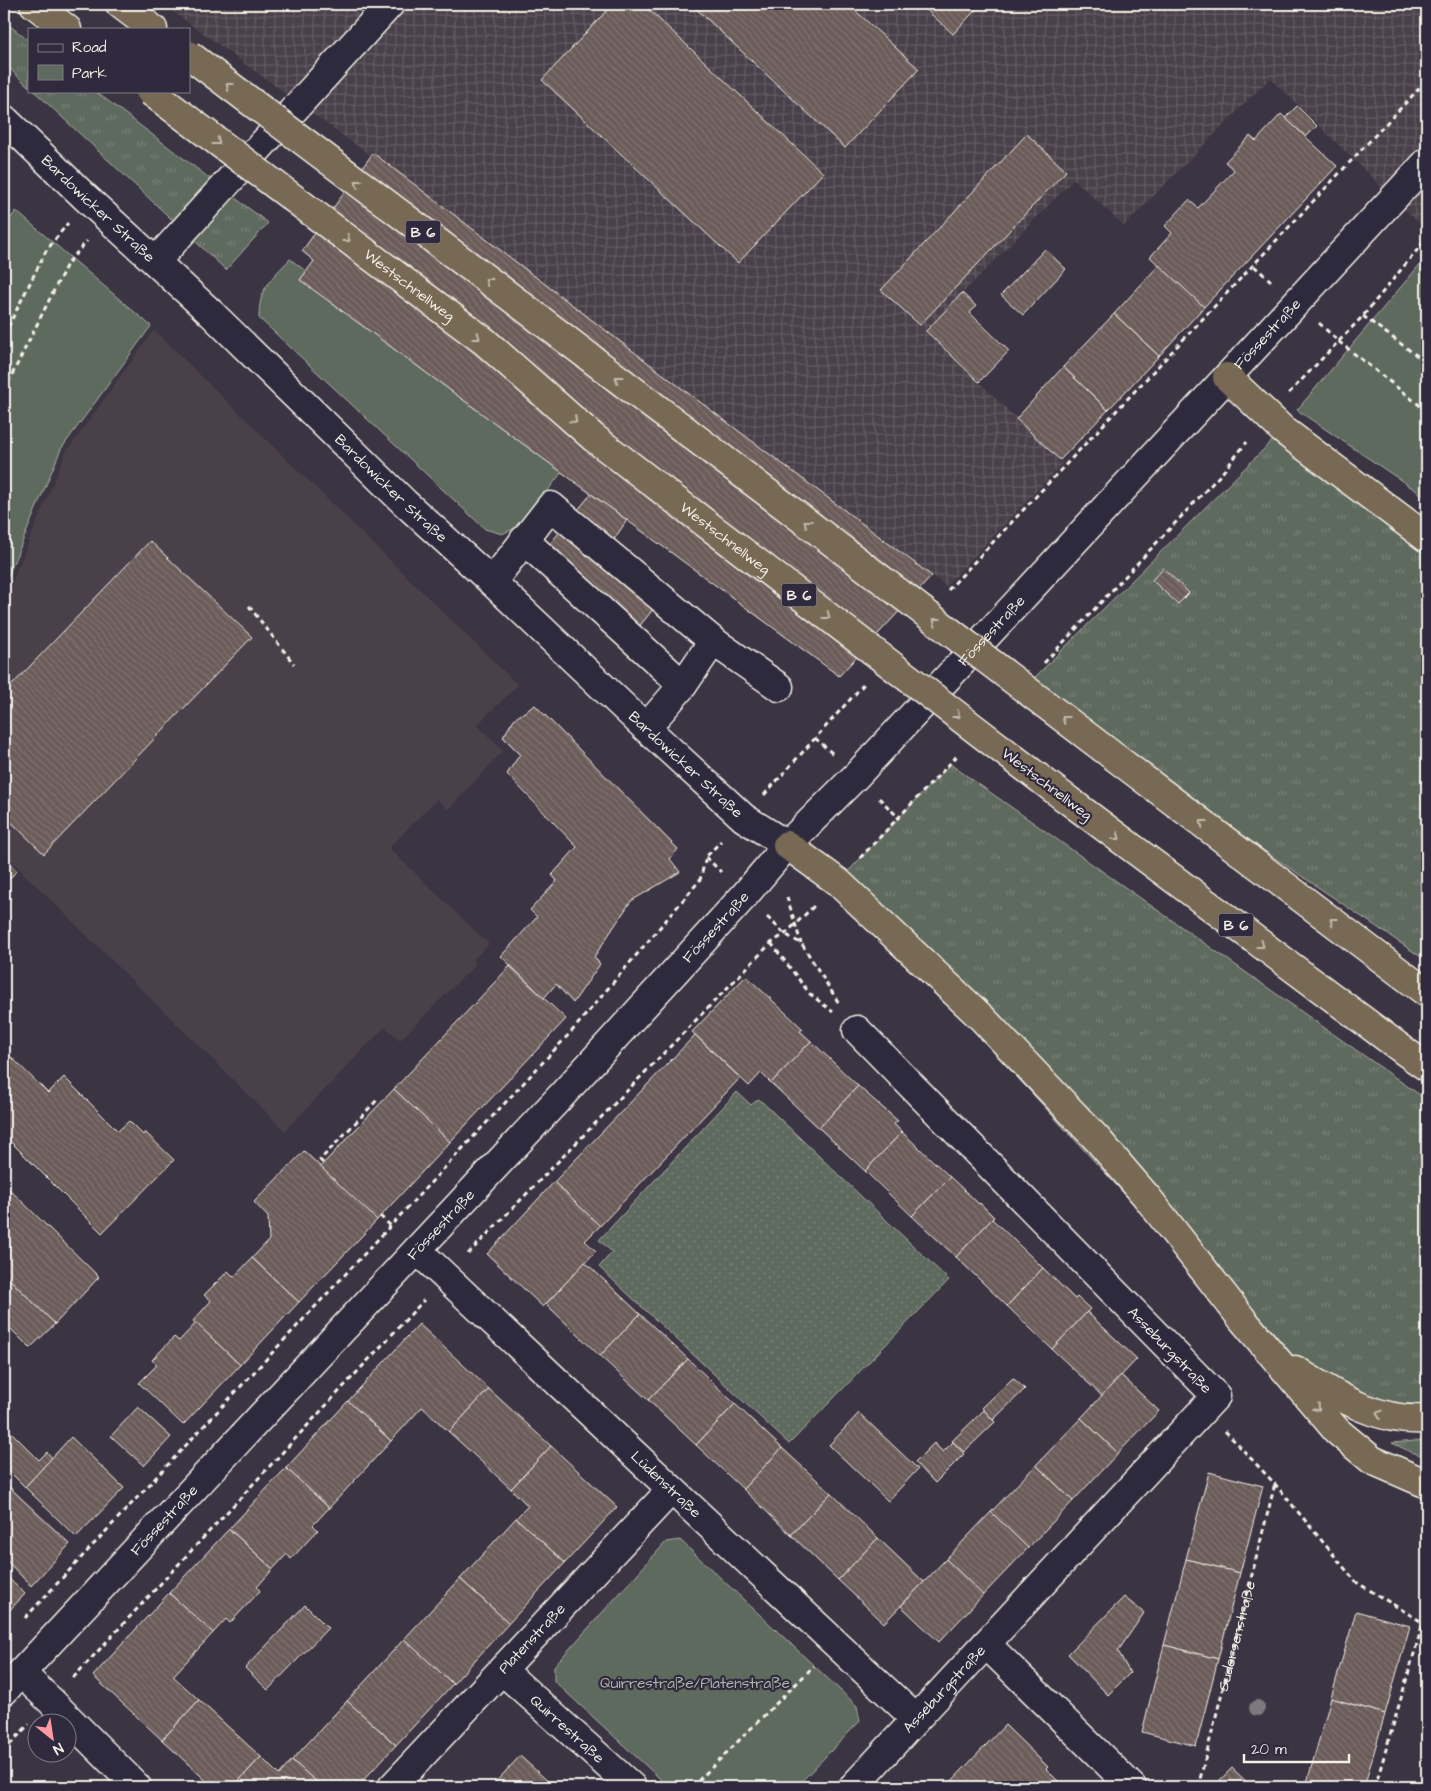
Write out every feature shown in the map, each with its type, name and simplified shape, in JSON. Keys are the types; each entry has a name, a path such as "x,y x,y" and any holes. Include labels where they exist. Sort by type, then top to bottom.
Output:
{"highway":[{"path":"34,4 66,28"},
{"path":"120,4 152,28"},
{"name":"B 6","path":"190,57 521,305 1427,993"},
{"name":"Westschnellweg","path":"151,92 484,342 594,438 1064,797 1417,1060 1427,1074"},
{"path":"1227,377 1283,430 1427,538"},
{"path":"787,845 838,882 983,1019 1098,1140 1146,1196 1274,1357 1337,1431 1372,1460 1427,1484"},
{"path":"1360,942 1427,978"},
{"path":"1274,1357 1345,1401 1384,1416 1427,1419"}],"street":[{"path":"156,261 390,4"},
{"name":"Bardowicker Straße","path":"9,133 108,217 156,261 405,503 744,818 787,845"},
{"name":"Fössestraße","path":"12,1682 417,1250 744,896 787,845 857,775 1427,162"},
{"path":"492,582 551,506 713,642 780,688"},
{"path":"524,540 684,685"},
{"path":"646,728 684,685 713,642"},
{"name":"Asseburgstraße","path":"853,1787 1216,1396 857,1030"},
{"name":"Lüdenstraße","path":"417,1250 916,1719"},
{"name":"Platenstraße","path":"392,1787 671,1490"},
{"path":"986,1644 1132,1787"},
{"name":"Quirrestraße","path":"502,1670 632,1787"},
{"path":"12,1682 51,1701 130,1785"}],"path":[{"path":"944,594 1427,80"},
{"path":"4,335 46,251 86,198"},
{"path":"4,391 67,264 108,217"},
{"path":"1038,669 1222,473 1268,416 1363,316 1427,238"},
{"path":"1363,316 1427,362"},
{"path":"1338,341 1427,411"},
{"path":"249,606 294,664"},
{"path":"24,1619 572,1031 700,880 706,857 744,818 866,681"},
{"path":"4,1751 445,1278 771,943 785,934 838,882 963,749"},
{"path":"785,934 802,944 857,1030"},
{"path":"771,943 810,994"},
{"path":"323,1163 320,1160 378,1099"},
{"path":"1204,1409 1275,1484 1356,1582 1426,1624 1374,1787"},
{"name":"Sudersenstraße","path":"1198,1787 1275,1484"},
{"path":"692,1787 836,1644"}],"shaded area":[{"path":"163,4 1427,4 1427,220 1422,226 1270,78 1124,226 1074,179 926,331 1063,463 946,586 375,159"},
{"path":"154,330 518,685 477,725 503,751 448,810 437,799 389,848 489,944 473,960 476,964 400,1040 385,1027 285,1131 4,854 4,601 66,452"}],"green space":[{"path":"4,21 28,40 28,86 4,63"},
{"path":"35,92 96,92 268,223 226,270"},
{"path":"16,211 151,326 61,449 4,586 4,227"},
{"path":"1427,256 1427,498 1297,410"},
{"path":"290,259 564,469 522,525 502,534 485,529 259,318 261,299 267,285"},
{"path":"1283,430 1427,538 1427,961 1024,688"},
{"path":"950,764 1427,1100 1427,1405 1384,1416 1274,1357 838,882"},
{"path":"737,1092 751,1105 759,1099 949,1280 789,1444 599,1267 612,1252 599,1240"},
{"path":"1427,1440 1427,1457 1392,1443"},
{"name":"Quirrestraße/Platenstraße","path":"680,1540 857,1706 860,1721 796,1787 669,1787 554,1681 554,1666 666,1542"}],"building":[{"path":"613,4 643,4 823,173 738,263 542,80"},
{"path":"691,4 848,4 919,69 845,148"},
{"path":"920,4 981,4 953,34"},
{"path":"1297,106 1317,126 1306,137 1285,118"},
{"path":"1281,114 1337,166 1204,307 1150,257 1172,233 1165,226 1189,200 1198,208 1234,170 1225,162 1250,136 1256,141"},
{"path":"1027,134 1066,171 920,325 881,290"},
{"path":"373,153 932,576 839,676 300,280 314,261 302,251"},
{"path":"1045,249 1066,269 1023,315 1001,295"},
{"path":"1159,265 1204,307 1159,356 1114,314"},
{"path":"962,293 976,306 970,313 1009,351 979,382 926,331"},
{"path":"1114,314 1159,356 1108,410 1063,367"},
{"path":"1063,367 1108,410 1060,460 1016,419"},
{"path":"591,494 627,520 611,544 668,591 633,634 540,556"},
{"path":"150,541 252,637 44,854 4,815 4,681 10,687"},
{"path":"1163,568 1189,593 1178,604 1152,580"},
{"path":"535,705 678,849 670,859 680,872 631,901 594,957 600,964 573,1003 556,984 544,998 501,956 537,917 530,910 557,881 552,875 577,847 507,774 520,754 503,737 514,719"},
{"path":"4,857 17,871 4,884"},
{"path":"510,966 566,1019 450,1142 394,1089"},
{"path":"746,976 803,1029 800,1031 811,1041 771,1083 761,1073 749,1086 692,1032"},
{"path":"695,1035 740,1078 600,1226 554,1182"},
{"path":"811,1041 858,1086 819,1128 771,1083"},
{"path":"5,1051 48,1093 64,1077 118,1131 129,1121 143,1135 145,1132 174,1160 102,1233 4,1135"},
{"path":"858,1086 898,1121 894,1124 902,1132 865,1171 819,1128"},
{"path":"394,1089 450,1142 377,1220 320,1167"},
{"path":"902,1132 950,1177 912,1216 865,1171"},
{"path":"304,1151 377,1220 299,1302 252,1258 269,1240 268,1217 254,1202"},
{"path":"950,1177 994,1217 956,1257 912,1216"},
{"path":"554,1182 600,1226 585,1241 596,1251 543,1307 487,1254"},
{"path":"4,1184 99,1277 55,1324 4,1274"},
{"path":"992,1219 1043,1268 1007,1306 956,1257"},
{"path":"252,1258 299,1302 240,1365 193,1321 211,1301 204,1295 228,1271 234,1277"},
{"path":"585,1262 640,1314 600,1356 546,1304"},
{"path":"1043,1268 1075,1299 1077,1297 1090,1309 1052,1349 1007,1306"},
{"path":"4,1274 55,1324 30,1348 4,1322"},
{"path":"1087,1312 1137,1359 1102,1396 1052,1349"},
{"path":"640,1314 688,1359 648,1400 600,1356"},
{"path":"196,1323 240,1365 183,1425 139,1383 157,1365 152,1360 174,1337 179,1341"},
{"path":"419,1324 489,1389 449,1432 422,1407 391,1441 348,1401"},
{"path":"688,1359 735,1404 696,1445 648,1400"},
{"path":"1121,1375 1159,1411 1118,1453 1081,1418"},
{"path":"1013,1378 1025,1389 993,1420 982,1408"},
{"path":"489,1389 551,1446 511,1489 449,1432"},
{"path":"348,1401 391,1441 329,1508 286,1468"},
{"path":"735,1404 782,1448 743,1489 696,1445"},
{"path":"138,1407 171,1437 144,1466 111,1436"},
{"path":"984,1410 995,1422 964,1452 952,1441"},
{"path":"859,1413 918,1469 888,1501 829,1445"},
{"path":"1081,1418 1118,1453 1073,1501 1036,1465"},
{"path":"4,1425 39,1460 47,1452 52,1458 25,1487 4,1466"},
{"path":"71,1437 124,1488 76,1537 25,1487"},
{"path":"953,1442 964,1454 935,1483 915,1462 934,1443 943,1452"},
{"path":"551,1446 617,1507 565,1563 516,1518 528,1506 511,1489"},
{"path":"782,1448 831,1493 791,1535 743,1489"},
{"path":"1036,1465 1073,1501 1028,1548 991,1512"},
{"path":"286,1468 329,1508 313,1525 318,1530 291,1559 287,1554 273,1569 229,1529"},
{"path":"1209,1472 1263,1486 1240,1573 1186,1559"},
{"path":"6,1484 70,1544 31,1586 4,1558 4,1521 9,1515 4,1510 4,1486"},
{"path":"831,1493 878,1538 838,1580 791,1535"},
{"path":"991,1512 1028,1548 983,1595 946,1559"},
{"path":"516,1518 565,1563 509,1623 460,1579"},
{"path":"229,1529 273,1569 257,1587 260,1591 230,1623 226,1619 213,1633 169,1593"},
{"path":"878,1538 924,1582 884,1623 838,1580"},
{"path":"946,1559 983,1595 939,1642 901,1606"},
{"path":"1186,1559 1240,1573 1218,1659 1164,1645"},
{"path":"4,1574 25,1594 4,1616"},
{"path":"460,1579 509,1623 453,1684 404,1639"},
{"path":"169,1593 213,1633 173,1676 199,1700 162,1740 93,1676"},
{"path":"1124,1597 1144,1613 1118,1651 1130,1673 1108,1695 1068,1654"},
{"path":"305,1605 328,1628 268,1690 245,1668"},
{"path":"1356,1611 1410,1626 1385,1714 1331,1698"},
{"path":"404,1639 453,1684 396,1745 347,1701"},
{"path":"1164,1645 1218,1659 1196,1746 1142,1732"},
{"path":"1331,1698 1385,1714 1364,1787 1306,1786"},
{"path":"199,1700 261,1757 233,1787 213,1787 162,1740"},
{"path":"347,1701 396,1745 357,1787 322,1787 292,1760"},
{"path":"1005,1725 1048,1767 1046,1769 1064,1787 950,1787 948,1785"},
{"path":"520,1756 541,1775 554,1787 491,1787"},
{"path":"261,1757 279,1775 292,1760 322,1787 233,1787"},
{"path":"1232,1768 1252,1787 1213,1787"}]}
